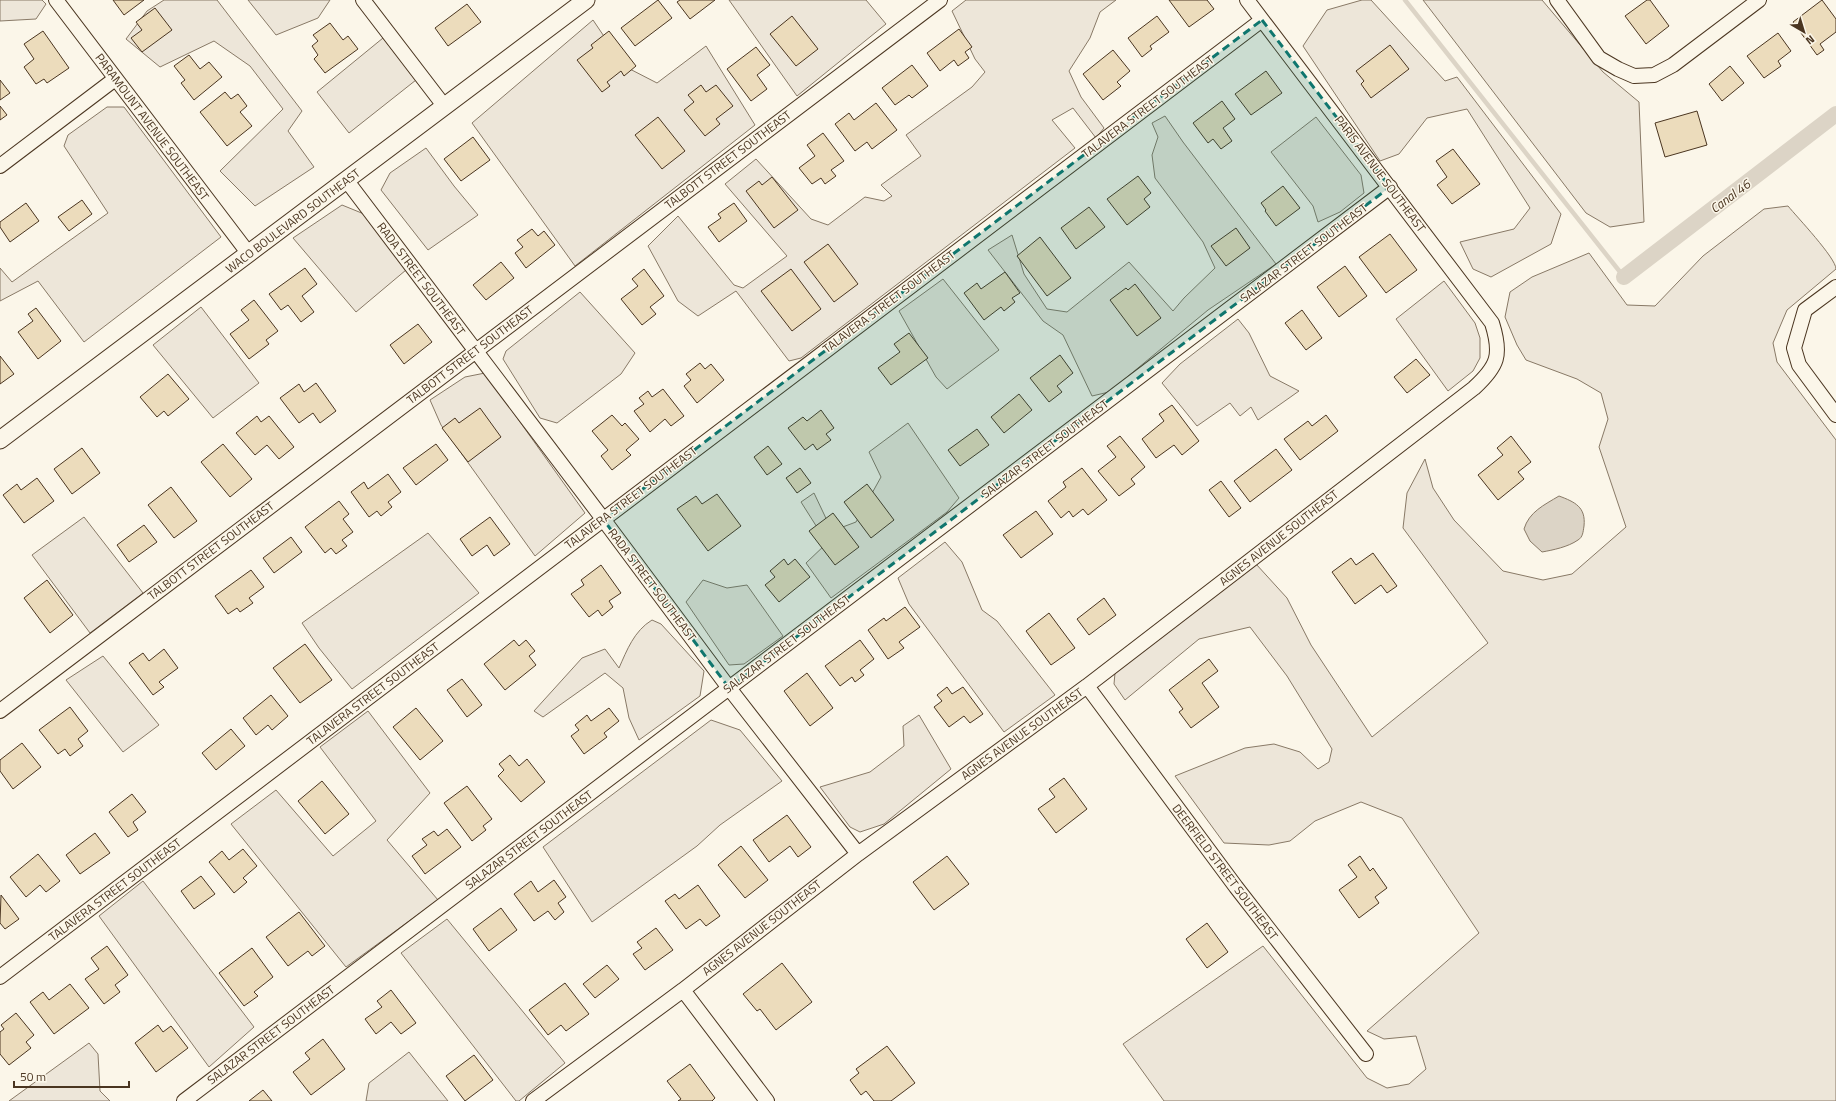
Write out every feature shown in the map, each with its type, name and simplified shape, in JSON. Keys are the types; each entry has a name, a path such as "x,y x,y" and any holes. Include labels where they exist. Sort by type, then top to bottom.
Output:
{"street":[{"name":"PARAMOUNT AVENUE SOUTHEAST","path":"56,0 249,254"},
{"path":"363,0 445,107"},
{"name":"WACO BOULEVARD SOUTHEAST","path":"0,440 347,181 586,0"},
{"name":"TALBOTT STREET SOUTHEAST","path":"0,711 940,0"},
{"name":"PARIS AVENUE SOUTHEAST","path":"1247,0 1492,323 1498,342 1497,355"},
{"path":"1557,0 1599,58 1634,76 1654,76 1673,65 1759,0"},
{"name":"TALAVERA STREET SOUTHEAST","path":"0,977 1262,20"},
{"path":"0,166 115,79"},
{"name":"RADA STREET SOUTHEAST","path":"347,181 729,688 858,854"},
{"name":"SALAZAR STREET SOUTHEAST","path":"184,1101 1390,187"},
{"path":"1836,287 1805,310 1794,348 1799,365 1836,415"},
{"name":"AGNES AVENUE SOUTHEAST","path":"533,1101 682,990 858,854 1087,686 1474,388 1489,375 1497,355"},
{"name":"DEERFIELD STREET SOUTHEAST","path":"1087,686 1236,888 1366,1054"},
{"path":"682,990 767,1101"}],"highlighted area":[{"path":"1262,20 1390,187 729,688 603,519"}],"shaded area":[{"path":"0,0 42,0 46,4 36,19 0,21"},
{"path":"164,0 217,0 302,111 288,131 314,167 255,206 220,171 283,109 250,66 214,41 160,67 126,39 147,11"},
{"path":"248,0 330,0 318,18 276,35"},
{"path":"729,0 866,0 886,24 797,96"},
{"path":"966,0 1116,0 1100,12 1090,38 1069,71 1081,97 1104,128 1096,138 1073,108 1052,120 1075,148 801,358 789,361 736,291 698,316 678,301 648,246 678,216 734,285 743,288 787,256 725,184 756,159 811,219 828,225 865,197 884,201 892,196 881,185 921,156 906,135 972,87 985,72 975,59 952,11"},
{"path":"1362,0 1371,0 1445,81 1457,77 1561,214 1551,244 1491,277 1473,269 1460,242 1514,229 1530,208 1467,109 1427,118 1399,154 1380,161 1303,46 1327,10"},
{"path":"1423,0 1542,0 1603,72 1639,102 1644,222 1610,227 1586,213"},
{"path":"593,20 624,66 657,83 706,46 755,125 575,266 472,123"},
{"path":"383,38 416,80 349,133 317,92"},
{"path":"107,107 124,107 221,237 84,342 38,281 0,301 0,268 12,282 108,213 64,146 68,135"},
{"path":"1165,116 1276,264 1208,310 1109,392 1092,396 1063,335 1043,321 988,250 1012,235 1024,274 1047,309 1067,312 1129,262 1173,311 1184,298 1215,268 1203,242 1155,178 1152,155 1158,137 1152,123"},
{"path":"1316,117 1361,175 1364,193 1340,212 1318,222 1313,206 1271,152"},
{"path":"426,148 478,215 428,250 381,190 390,173"},
{"path":"342,205 364,214 406,270 356,312 293,238"},
{"path":"1788,206 1830,256 1836,269 1787,310 1773,343 1777,362 1836,440 1836,1101 1164,1101 1123,1044 1263,946 1367,1078 1387,1088 1409,1084 1426,1069 1416,1036 1384,1039 1367,1031 1479,933 1402,818 1361,802 1315,821 1290,841 1269,845 1224,843 1175,776 1245,748 1274,744 1300,752 1318,769 1329,762 1332,749 1287,676 1250,627 1199,639 1125,700 1114,684 1115,673 1256,564 1287,598 1311,645 1372,737 1488,643 1403,528 1407,493 1425,459 1433,488 1454,520 1503,571 1543,580 1572,574 1626,527 1599,447 1608,419 1601,393 1577,379 1526,360 1517,345 1505,317 1510,292 1532,277 1589,253 1627,305 1655,306 1703,256 1764,209"},
{"path":"943,279 999,350 947,389 936,377 899,311"},
{"path":"1444,281 1475,323 1480,338 1480,358 1473,371 1448,391 1396,319"},
{"path":"580,292 635,353 621,374 557,423 540,418 503,359 506,351"},
{"path":"201,307 259,383 213,418 153,345"},
{"path":"1238,319 1249,333 1270,376 1299,391 1258,420 1251,407 1240,416 1230,403 1197,426 1162,383 1180,364"},
{"path":"485,373 585,513 535,556 441,425 430,400 465,377"},
{"path":"908,423 959,498 947,512 831,598 806,563 827,543 801,502 814,493 832,531 856,522 881,477 869,452"},
{"path":"1559,496 1574,503 1581,510 1584,520 1582,534 1580,539 1570,545 1542,552 1530,541 1524,529 1533,513"},
{"path":"84,517 143,593 90,633 32,555"},
{"path":"428,533 479,593 352,689 319,648 302,623"},
{"path":"945,542 962,562 982,610 997,621 1055,695 1004,732 909,604 898,578"},
{"path":"703,580 727,588 747,585 783,636 744,664 729,665 686,602"},
{"path":"652,620 661,624 704,671 700,696 639,740 629,718 623,688 605,673 543,717 534,711 582,658 605,649 619,668 636,635"},
{"path":"103,656 159,725 123,752 66,680"},
{"path":"368,711 430,793 387,840 438,900 346,967 231,824 276,790 333,856 376,821 320,747"},
{"path":"919,715 951,769 884,824 860,832 850,827 820,787 870,772 904,746 903,726"},
{"path":"711,720 740,730 782,781 720,825 697,846 592,922 543,847"},
{"path":"143,881 254,1027 209,1067 99,916"},
{"path":"447,919 565,1063 519,1101 516,1101 401,953"},
{"path":"89,1043 98,1054 100,1091 110,1101 9,1101"},
{"path":"409,1052 448,1101 366,1101 369,1083"}],"building":[{"path":"113,0 144,0 124,15"},
{"path":"658,0 672,18 635,46 621,28"},
{"path":"680,0 715,0 690,19 677,2"},
{"path":"1169,0 1207,0 1214,9 1189,27"},
{"path":"1647,0 1650,0 1669,26 1646,44 1625,16"},
{"path":"1822,0 1836,19 1836,32 1820,44 1824,50 1817,55 1793,22"},
{"path":"467,4 481,22 448,46 435,28"},
{"path":"155,8 172,30 142,52 131,38 142,30 136,22"},
{"path":"792,16 818,49 796,66 770,34"},
{"path":"1157,16 1169,32 1150,46 1152,49 1142,57 1128,38"},
{"path":"330,23 343,40 348,36 358,49 325,73 314,59 318,55 312,46 318,41 313,35"},
{"path":"959,29 972,47 965,52 969,58 958,66 954,60 940,71 927,53"},
{"path":"43,31 69,68 47,83 44,79 36,84 24,67 34,59 24,44"},
{"path":"609,31 636,66 624,76 621,71 607,82 610,86 602,92 577,60 593,48 591,45"},
{"path":"1778,33 1791,51 1778,61 1781,66 1764,78 1747,56"},
{"path":"1390,45 1409,69 1371,98 1361,84 1364,81 1356,71"},
{"path":"756,47 770,65 757,75 767,89 751,101 727,69"},
{"path":"1113,50 1130,71 1117,82 1121,86 1103,100 1083,74"},
{"path":"189,55 200,69 209,62 222,77 194,100 181,83 185,80 174,66"},
{"path":"912,65 928,86 912,98 909,95 895,105 882,88"},
{"path":"1730,66 1744,83 1722,101 1709,84"},
{"path":"1266,71 1282,93 1251,115 1235,94"},
{"path":"0,80 10,93 0,100"},
{"path":"701,85 706,92 716,85 733,106 716,119 720,124 705,136 684,110 694,102 688,95"},
{"path":"225,92 231,99 238,94 247,106 240,112 252,126 227,146 200,112"},
{"path":"1222,101 1235,119 1223,128 1232,141 1221,149 1213,139 1208,143 1193,123"},
{"path":"876,103 897,130 872,149 867,142 855,151 835,124 849,113 854,120"},
{"path":"0,106 7,115 0,120"},
{"path":"1697,111 1707,145 1665,157 1655,123"},
{"path":"658,117 685,151 662,169 635,135"},
{"path":"823,133 844,161 831,170 836,176 825,184 821,178 812,184 799,168 815,156 807,145"},
{"path":"473,137 490,160 461,181 444,159"},
{"path":"1453,149 1480,184 1452,204 1437,185 1447,177 1436,161"},
{"path":"1138,176 1151,193 1144,199 1150,207 1127,225 1107,199"},
{"path":"772,177 798,210 774,228 746,191 759,181 762,185"},
{"path":"1283,186 1300,208 1276,226 1261,203"},
{"path":"82,200 92,214 69,231 58,217"},
{"path":"26,203 39,221 10,242 0,227 0,222"},
{"path":"734,203 747,221 719,242 708,227 721,218 718,214"},
{"path":"1089,207 1105,227 1076,249 1061,228"},
{"path":"1236,228 1250,248 1226,266 1211,246"},
{"path":"532,229 538,236 544,231 555,245 526,268 515,253 523,247 517,240"},
{"path":"1390,234 1417,270 1386,293 1359,257"},
{"path":"1040,237 1071,278 1047,296 1017,256"},
{"path":"828,244 858,284 834,302 804,262"},
{"path":"501,262 514,278 486,300 473,285"},
{"path":"1345,266 1367,296 1339,317 1317,287"},
{"path":"305,268 317,284 302,296 314,312 301,322 288,305 281,310 269,294"},
{"path":"644,269 664,296 650,307 656,314 642,325 621,299 638,286 632,279"},
{"path":"791,269 821,309 792,331 761,291"},
{"path":"1005,272 1020,293 1012,298 1015,302 1004,311 1001,307 984,320 964,293 977,283 981,289"},
{"path":"1135,284 1161,318 1137,336 1110,300 1126,288 1128,290"},
{"path":"254,300 278,331 266,340 269,344 249,359 230,334 249,320 241,310"},
{"path":"36,308 61,341 38,359 18,332 33,321 28,314"},
{"path":"1302,310 1322,338 1306,350 1285,323"},
{"path":"418,324 432,342 404,364 390,345"},
{"path":"909,333 928,358 891,385 878,368 900,352 894,344"},
{"path":"1060,355 1073,373 1057,386 1062,392 1049,402 1030,378"},
{"path":"0,356 14,374 0,384"},
{"path":"1416,359 1430,375 1407,393 1394,377"},
{"path":"700,363 705,369 711,364 724,380 697,403 684,386 691,380 686,374"},
{"path":"168,374 189,399 168,416 164,411 157,417 140,397"},
{"path":"316,383 336,411 320,423 313,413 299,423 280,398 299,384 304,392"},
{"path":"663,389 684,416 671,426 665,419 650,432 634,411 644,404 639,398 648,391 652,397"},
{"path":"1019,394 1032,410 1004,433 991,417"},
{"path":"1172,405 1199,441 1182,455 1174,445 1156,458 1142,439 1164,421 1159,414"},
{"path":"480,408 501,437 468,462 442,428 455,418 459,423"},
{"path":"821,410 834,428 826,434 831,440 817,450 813,444 805,450 788,428 803,417 807,421"},
{"path":"612,415 622,426 625,423 639,439 626,450 631,455 612,470 601,456 608,450 592,431"},
{"path":"1326,415 1338,431 1300,460 1284,439 1308,421 1312,426"},
{"path":"257,416 261,422 269,416 294,447 279,459 267,445 255,455 236,433"},
{"path":"977,429 989,445 960,466 948,450"},
{"path":"1120,436 1145,467 1131,479 1135,484 1119,496 1098,471 1116,457 1107,446"},
{"path":"1511,436 1531,462 1518,472 1524,479 1498,500 1478,475 1503,455 1497,448"},
{"path":"223,444 252,479 230,497 201,462"},
{"path":"436,444 448,460 416,485 403,468"},
{"path":"768,446 782,464 767,475 754,457"},
{"path":"82,448 100,473 72,494 54,469"},
{"path":"1276,449 1292,470 1250,502 1234,481"},
{"path":"800,468 811,483 797,493 786,478"},
{"path":"1082,468 1107,500 1088,515 1083,509 1073,517 1069,511 1061,518 1048,501 1066,487 1063,482"},
{"path":"388,474 401,492 388,502 392,507 381,516 377,511 369,517 351,492 364,482 368,489"},
{"path":"37,478 54,501 24,523 3,495 17,484 21,490"},
{"path":"1221,481 1241,508 1229,517 1209,490"},
{"path":"867,484 894,520 871,538 844,502"},
{"path":"171,487 197,521 174,538 148,505"},
{"path":"717,494 741,526 708,551 677,509 696,496 702,504"},
{"path":"339,501 349,514 343,519 353,532 342,540 347,546 336,554 331,548 325,553 305,527"},
{"path":"1036,511 1053,534 1021,558 1003,535"},
{"path":"833,513 859,547 835,565 809,531"},
{"path":"490,517 510,544 494,556 487,545 472,556 460,539"},
{"path":"144,525 157,542 129,562 117,545"},
{"path":"291,537 302,552 274,573 263,558"},
{"path":"1373,553 1397,586 1387,593 1381,585 1355,604 1332,572 1351,558 1356,565"},
{"path":"784,559 788,565 795,559 810,577 779,602 765,585 775,577 770,571"},
{"path":"601,565 621,593 609,601 613,607 602,616 598,610 589,617 571,594 584,585 581,580"},
{"path":"251,570 264,587 249,598 253,603 240,612 237,608 228,614 215,596"},
{"path":"47,580 73,615 50,633 24,598"},
{"path":"1104,598 1116,615 1089,635 1077,619"},
{"path":"905,607 920,627 899,642 904,648 888,659 868,630 884,618 886,621"},
{"path":"1049,613 1075,648 1051,665 1026,631"},
{"path":"514,640 519,646 526,640 535,651 529,656 536,665 505,690 484,664"},
{"path":"860,640 874,659 860,670 864,675 855,682 852,677 840,686 825,666"},
{"path":"305,644 332,680 300,703 273,668"},
{"path":"164,649 178,668 159,682 164,687 153,695 129,663 143,653 149,661"},
{"path":"1209,659 1218,671 1202,683 1219,707 1191,728 1179,712 1183,709 1169,690"},
{"path":"807,673 833,708 810,726 784,691"},
{"path":"462,679 482,705 467,717 447,690"},
{"path":"947,687 952,694 963,687 983,714 970,723 964,716 949,727 934,707 942,701 937,695"},
{"path":"271,695 288,716 272,730 268,725 256,735 243,718"},
{"path":"70,707 88,731 78,739 83,746 70,756 65,749 58,754 39,730"},
{"path":"416,708 443,741 420,760 393,727"},
{"path":"609,708 619,721 604,733 607,737 584,754 571,736 579,730 575,725 587,715 591,721"},
{"path":"231,729 245,746 216,770 202,753"},
{"path":"22,743 41,767 13,789 0,771 0,760"},
{"path":"510,755 519,766 527,759 545,782 521,802 498,776 504,770 499,764"},
{"path":"1064,778 1087,809 1056,833 1038,809 1055,797 1049,789"},
{"path":"322,781 349,814 325,834 298,801"},
{"path":"467,786 492,819 483,826 486,830 472,841 444,803"},
{"path":"132,794 146,812 133,822 138,830 128,837 109,812"},
{"path":"787,815 811,847 798,857 790,846 769,862 753,840"},
{"path":"447,829 461,847 425,874 412,856 427,845 422,839 434,831 438,836"},
{"path":"95,833 110,853 80,874 66,855"},
{"path":"741,846 768,880 745,898 718,865"},
{"path":"243,849 257,866 243,878 247,882 234,893 209,862 222,851 229,860"},
{"path":"38,854 60,881 46,892 40,885 26,897 10,877"},
{"path":"947,856 969,884 934,910 913,882"},
{"path":"1360,856 1370,871 1373,868 1387,888 1375,897 1379,903 1359,918 1339,890 1357,877 1348,865"},
{"path":"201,876 215,894 194,909 181,891"},
{"path":"554,880 566,897 558,903 564,912 555,920 548,911 534,921 514,894 531,881 538,892"},
{"path":"698,885 720,916 706,926 700,919 686,929 665,901 675,894 679,899"},
{"path":"1,895 19,919 5,929 0,923"},
{"path":"501,908 517,930 489,951 473,929"},
{"path":"299,912 325,946 312,956 308,951 288,966 266,937"},
{"path":"1207,923 1228,952 1207,968 1186,939"},
{"path":"656,928 673,950 645,970 633,954 642,948 637,942"},
{"path":"107,946 128,975 115,985 120,992 104,1004 85,979 99,969 91,958"},
{"path":"252,948 273,977 254,992 258,996 244,1006 219,973"},
{"path":"782,963 812,1002 776,1030 760,1009 757,1011 743,994"},
{"path":"607,965 619,979 595,998 583,984"},
{"path":"565,983 589,1014 566,1031 561,1025 548,1035 529,1010"},
{"path":"70,984 89,1008 54,1034 30,1002 43,992 49,1000"},
{"path":"391,990 416,1023 401,1034 391,1022 376,1034 365,1019 382,1007 377,1001"},
{"path":"16,1013 34,1035 26,1042 31,1048 9,1065 0,1054 0,1032 4,1029 1,1025"},
{"path":"158,1025 163,1032 171,1026 188,1048 156,1072 135,1043"},
{"path":"323,1039 345,1069 311,1095 293,1072 310,1059 305,1053"},
{"path":"887,1046 915,1083 891,1101 874,1101 866,1091 861,1095 850,1080 859,1073 856,1069"},
{"path":"474,1055 493,1080 465,1101 446,1076"},
{"path":"690,1064 715,1098 712,1101 678,1101 681,1099 667,1081"},
{"path":"263,1090 272,1101 249,1101"}],"waterway":[{"path":"1405,0 1624,277"},
{"name":"Canal 46","path":"1624,277 1836,114"}]}
